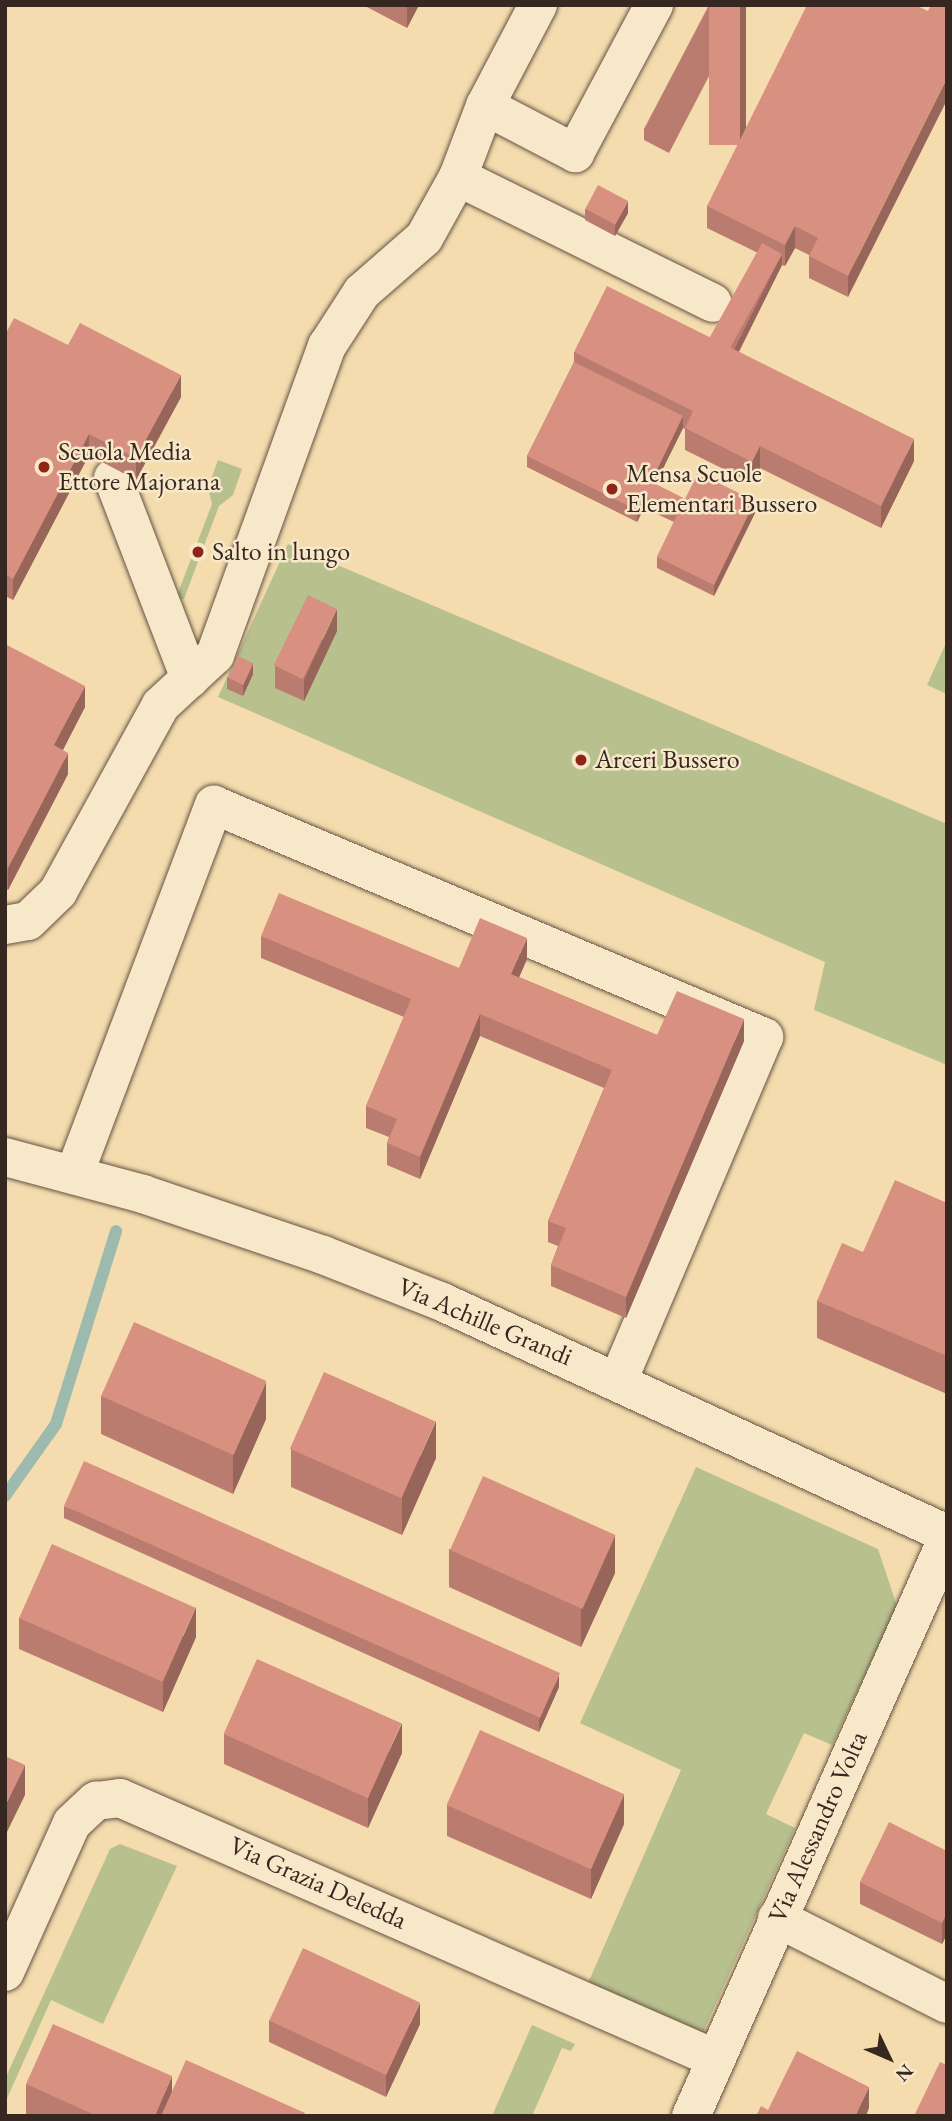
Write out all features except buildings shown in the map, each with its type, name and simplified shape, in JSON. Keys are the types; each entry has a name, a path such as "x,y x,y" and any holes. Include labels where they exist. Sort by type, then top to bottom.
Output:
{"street":[{"path":"5,925 29,921 58,892 161,705 215,655 227,632 327,346 362,292 424,238 458,177 485,106 538,5"},
{"path":"485,106 575,153 654,5"},
{"path":"458,177 713,303"},
{"path":"113,478 190,679"},
{"path":"74,1175 214,805 764,1037 618,1381"},
{"name":"Via Achille Grandi","path":"5,1157 74,1175 323,1255 511,1331 947,1537"},
{"name":"Via Alessandro Volta","path":"691,2116 947,1537"},
{"name":"Via Grazia Deledda","path":"5,1972 72,1823 96,1801 120,1798 716,2059"},
{"path":"777,1918 947,2004"}],"green space":[{"name":"Salto in lungo","path":"218,460 242,469 233,495 219,506 184,599 176,598 212,504 208,488"},
{"name":"Arceri Bussero","path":"288,544 947,824 947,1065 814,1010 825,962 218,697"},
{"path":"947,641 947,694 927,685"},
{"path":"696,1467 878,1549 897,1606 832,1745 804,1733 766,1814 795,1828 700,2039 585,1990 681,1770 580,1723"},
{"path":"120,1844 177,1866 103,2024 51,2000 5,2103 5,2079 110,1849"},
{"path":"532,2025 575,2044 571,2051 562,2048 532,2116 492,2116"}],"waterway":[{"path":"5,1496 56,1424 116,1231"}],"place":[{"name":"Scuola Media Ettore Majorana","path":"44,467"},
{"name":"Mensa Scuole Elementari Bussero","path":"612,489"},
{"name":"Salto in lungo","path":"198,552"},
{"name":"Arceri Bussero","path":"581,760"}]}
